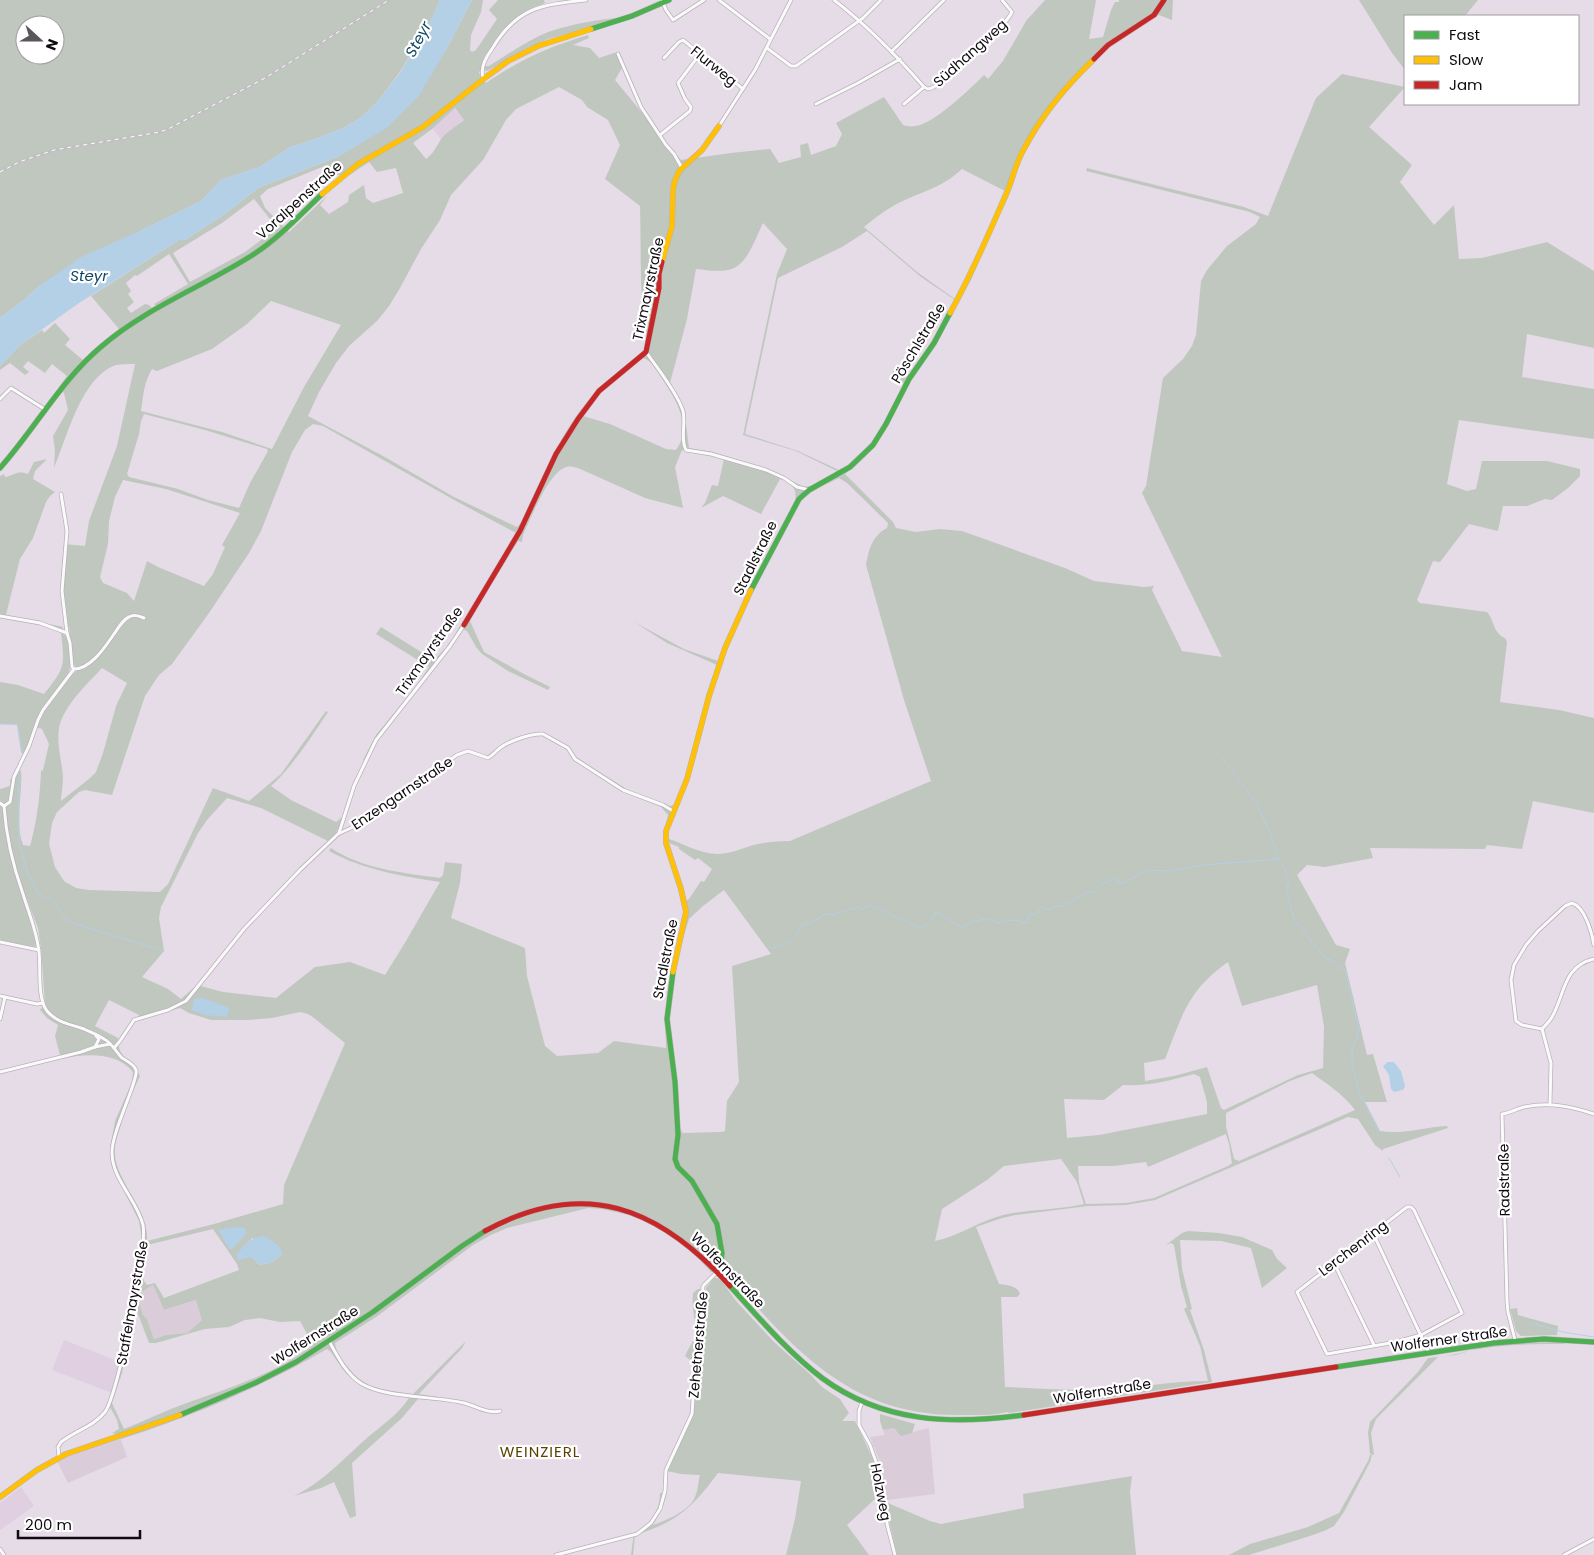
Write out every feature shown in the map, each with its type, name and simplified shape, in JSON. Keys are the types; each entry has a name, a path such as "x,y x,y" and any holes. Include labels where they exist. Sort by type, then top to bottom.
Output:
{"main road":[{"name":"Voralpenstraße","path":"0,468 26,439 78,369 104,345 122,331 265,247 348,171 426,126 484,77 537,46 625,20 669,0"},
{"name":"Pöschlstraße","path":"809,490 850,468 865,454 880,435 909,379 934,343 972,274 1011,183 1022,152 1063,91 1096,56 1121,36 1154,15 1164,0"},
{"path":"682,168 699,155 719,126"},
{"name":"Trixmayrstraße","path":"464,625 520,531 556,454 578,419 599,391 646,352 659,288 659,274 671,234 673,190 676,176 682,168"},
{"name":"Stadlstraße","path":"717,1271 721,1263 722,1253 717,1224 692,1181 678,1167 676,1159 678,1135 675,1090 667,1028 667,1008 686,912 665,839 668,824 687,779 709,696 725,648 752,588 799,499 809,490"},
{"name":"Wolfernstraße","path":"0,1497 30,1474 76,1448 193,1410 278,1372 371,1314 479,1235 513,1216 540,1207 585,1203 625,1209 662,1225 681,1237 717,1271 788,1349 827,1381 862,1402 892,1413 918,1419 948,1422 1021,1415 1309,1370"},
{"name":"Wolferner Straße","path":"1309,1370 1515,1340 1555,1339 1594,1342"}],"street":[{"path":"484,77 482,73 483,66 487,56 502,32 515,20 528,12 555,3 586,0"},
{"path":"662,2 673,20 704,0"},
{"path":"719,0 770,39"},
{"path":"719,126 744,89 767,48 790,0"},
{"name":"Südhangweg","path":"834,0 860,20 928,89 946,78 994,35 1012,12 1002,0"},
{"path":"767,48 791,66 796,66 860,20 881,0"},
{"path":"892,51 944,0"},
{"name":"Flurweg","path":"664,58 678,42 683,40 744,89"},
{"path":"618,54 638,101 682,168"},
{"path":"660,135 690,111 691,106 684,99 678,83 700,54"},
{"path":"816,104 900,59"},
{"name":"Südhangweg","path":"904,104 924,87"},
{"path":"646,352 680,404 684,418 683,442 686,450 711,454 766,470 784,478 797,487 809,490"},
{"path":"0,399 9,388 13,388 46,410"},
{"path":"797,487 799,499"},
{"path":"61,494 67,531 62,590 72,667 74,670"},
{"path":"0,616 40,623 67,633"},
{"path":"4,806 10,802 14,777 41,715 74,670 88,663 100,652 127,617 138,616 144,618"},
{"name":"Trixmayrstraße","path":"112,1046 120,1041 134,1020 175,1008 186,1000 250,922 339,833 354,786 376,740 450,646 464,625"},
{"name":"Enzengarnstraße","path":"339,833 345,832 362,821 457,755 468,751 488,758 502,747 539,734 543,734 568,748 575,758 623,790 673,811"},
{"path":"0,803 4,806 12,854 22,893 37,934 42,1003 37,1004 0,996"},
{"path":"1542,1029 1525,1026 1516,1021 1511,980 1512,971 1518,958 1538,930 1565,906 1572,903 1577,905 1585,918 1594,945"},
{"path":"0,942 39,950"},
{"path":"1542,1029 1551,1019 1564,987 1573,972 1580,964 1594,959"},
{"path":"0,1019 5,997"},
{"name":"Staffelmayrstraße","path":"42,1003 46,1011 58,1021 83,1029 104,1039 132,1065 136,1073 117,1125 112,1158 117,1172 140,1215 144,1238 128,1332 113,1396 108,1407 100,1417 61,1442 58,1447 59,1456"},
{"path":"1542,1029 1552,1064 1550,1104"},
{"path":"95,1047 99,1039 96,1035"},
{"path":"0,1072 95,1047 112,1046"},
{"name":"Radstraße","path":"1515,1340 1507,1301 1502,1114 1511,1113 1525,1107 1550,1104 1564,1105 1594,1114"},
{"name":"Lerchenring","path":"1407,1207 1410,1207 1414,1210 1461,1309 1460,1315 1421,1335 1396,1342 1327,1354 1297,1292 1334,1262 1407,1207"},
{"path":"1373,1233 1430,1353"},
{"path":"1334,1262 1374,1345"},
{"name":"Zehetnerstraße","path":"556,1555 636,1534 645,1529 656,1516 664,1500 666,1470 692,1414 693,1399 698,1379 703,1286 717,1271"},
{"path":"329,1341 351,1374 365,1386 403,1394 451,1400 492,1412 500,1411"},
{"name":"Holzweg","path":"862,1402 858,1416 859,1425 870,1445 880,1473 887,1524 895,1555"},
{"path":"1564,1555 1594,1539"},
{"path":"0,1549 4,1555"}],"shaded area":[{"path":"0,0 440,0 431,20 400,72 378,101 362,117 343,128 290,147 260,167 221,180 201,201 142,230 39,286 0,318"},
{"path":"472,0 483,0 481,12 471,35 470,50 472,52 476,50 497,19 489,10 498,0 544,0 545,3 520,15 503,29 479,73 486,83 511,67 536,55 588,35 589,38 573,45 590,48 599,58 617,52 622,68 615,80 681,160 770,149 779,163 801,157 800,145 808,143 811,155 836,146 842,134 836,123 884,97 903,125 915,126 932,119 951,105 984,75 988,79 1003,61 1026,21 1045,0 1096,0 1089,39 1103,37 1111,10 1115,2 1119,2 1119,0 1173,0 1172,20 1159,15 1111,46 1073,82 1045,119 1023,153 1008,198 998,215 971,280 910,382 885,431 865,457 845,474 893,522 896,528 916,532 940,529 962,531 1065,568 1094,581 1144,587 1154,586 1152,590 1182,651 1222,657 1142,493 1146,486 1163,378 1183,359 1192,346 1196,335 1201,281 1207,270 1227,246 1256,224 1260,217 1250,212 1086,171 1087,168 1244,207 1268,216 1316,98 1342,74 1404,87 1369,127 1412,165 1400,182 1434,225 1454,205 1459,259 1482,258 1547,242 1594,271 1594,348 1527,334 1522,377 1594,389 1594,439 1459,420 1447,484 1467,491 1476,489 1482,461 1547,461 1580,469 1580,476 1552,500 1545,499 1527,506 1503,506 1498,531 1469,524 1440,562 1433,561 1417,600 1420,603 1487,612 1489,614 1497,632 1507,642 1500,702 1559,710 1594,718 1594,813 1533,801 1522,849 1487,845 1485,849 1370,848 1373,858 1325,867 1307,865 1297,875 1336,945 1350,949 1345,963 1367,1055 1373,1054 1387,1102 1365,1102 1380,1131 1405,1131 1447,1126 1448,1128 1383,1149 1383,1151 1375,1145 1358,1119 1348,1117 1155,1200 1126,1205 1088,1206 1015,1215 976,1227 999,1284 1014,1287 1020,1294 1017,1297 1001,1297 1005,1387 1089,1390 1208,1381 1200,1346 1184,1309 1187,1307 1181,1286 1174,1245 1171,1243 1166,1245 1182,1233 1188,1231 1242,1237 1272,1250 1277,1259 1287,1268 1262,1288 1251,1248 1221,1241 1180,1240 1182,1269 1192,1309 1190,1310 1204,1350 1212,1382 990,1415 921,1413 886,1404 855,1390 826,1372 774,1326 725,1271 711,1272 691,1251 664,1231 634,1216 588,1208 507,1228 491,1235 473,1245 376,1317 335,1343 342,1360 353,1374 361,1380 375,1387 413,1394 466,1341 462,1348 419,1394 438,1397 436,1400 418,1399 402,1418 352,1463 356,1516 350,1518 334,1482 294,1496 304,1491 332,1470 395,1415 409,1398 368,1388 353,1380 327,1349 252,1388 174,1421 121,1439 117,1434 112,1433 119,1429 117,1420 108,1403 120,1362 142,1239 139,1221 113,1169 110,1158 115,1121 132,1082 133,1072 118,1060 109,1057 89,1055 61,1059 55,1036 58,1025 47,1018 40,1010 45,1004 38,928 17,874 17,881 36,945 35,947 0,940 0,789 10,786 10,780 21,770 20,836 23,845 30,846 38,808 41,771 43,770 49,744 42,729 36,727 48,704 66,680 78,670 73,664 69,627 65,625 63,614 61,584 64,544 85,546 89,521 117,446 135,364 116,365 104,372 93,382 84,395 70,425 54,468 55,450 53,436 68,410 64,393 58,388 67,376 52,364 45,373 28,361 23,367 29,372 25,375 10,363 0,370 0,366 20,345 42,330 44,333 55,323 70,339 65,345 83,360 119,329 91,296 179,240 185,240 225,214 258,188 340,156 446,50","holes":["559,87 582,100 587,107 608,120 620,145 605,179 640,206 641,289 646,336 645,347 637,360 603,385 585,404 554,453 522,522 517,527 454,497 308,416 336,363 349,346 378,320 389,306 421,249 440,220 451,195 483,160 506,120 516,109","455,108 464,120 443,136 426,159 413,143","369,162 377,172 396,168 403,193 373,203 366,198 364,185 349,195 348,202 329,214 320,205 328,195 289,232 265,208 260,196 268,189 327,165 337,175 348,176","962,169 1005,191 969,276 955,299 917,272 864,227 895,205 936,187","254,199 277,228 245,252 190,282 173,253 222,223","763,223 787,249 777,274 743,435 796,451 839,472 814,485 804,487 768,469 713,452 689,448 684,408 670,383 687,319 696,269 716,271 735,268 750,251","867,231 921,277 955,300 935,338 909,374 893,371 890,378 900,379 903,386 891,410 878,433 862,454 841,471 798,451 745,434 778,278 842,247","169,254 188,284 154,304 156,306 152,308 145,304 131,313 127,308 134,302 128,294 131,291 126,283 135,275 137,276","271,301 341,325 304,387 272,449 222,432 141,411 144,389 152,369 157,371 212,349 247,324","642,358 648,360 671,393 680,412 683,431 681,441 676,450 666,449 610,424 583,416 601,392","144,414 205,430 267,449 268,451 250,483 239,508 208,500 178,489 129,477 127,474","313,424 323,426 516,533 452,639 460,628 467,631 482,654 508,671 548,690 550,687 484,652 470,621 518,541 522,542 523,535 541,497 559,471 566,467 578,468 645,498 683,508 675,467 682,450 724,459 718,486 712,485 701,508 723,496 761,514 780,479 792,486 796,496 795,500 745,600 718,661 684,649 634,622 667,643 717,665 683,787 674,805 669,806 631,792 576,757 570,756 628,794 661,807 668,815 664,831 664,841 679,847 679,849 695,860 698,858 712,869 704,882 701,881 689,899 685,901 667,995 665,1019 666,1048 614,1041 598,1053 557,1056 545,1046 527,976 525,948 451,918 460,883 462,864 445,862 443,875 440,878 384,869 356,861 331,848 329,851 342,858 369,868 440,882 385,975 350,962 315,967 276,998 223,992 197,985 181,999 168,989 142,977 164,951 159,918 161,907 198,833 227,798 261,808 328,841 337,831 342,817 336,822 291,800 271,786 302,751 328,712 326,711 281,774 249,801 213,788 168,884 160,892 89,890 76,888 64,881 55,867 49,844 52,823 57,812 79,792 85,790 112,795 145,696 159,675 172,664 209,613 249,553 261,531 292,452 305,430","839,478 847,483 888,523 887,528 878,535 872,544 866,565 904,700 931,781 790,841 758,844 733,852 711,854 669,839 670,825 688,781 719,672 745,609 796,507 810,493","123,480 166,489 240,513 222,545 225,547 213,574 204,586 147,561 134,601 127,593 103,583 100,577 108,544 109,521 115,497","102,668 127,683 116,706 96,772 61,801 63,778 58,739 60,723 71,703","724,890 771,954 732,966 739,1082 727,1101 725,1131 683,1133 680,1129 669,1017 678,954 689,919","1228,962 1242,1006 1317,985 1324,1027 1323,1068 1298,1075 1224,1110 1221,1108 1207,1067 1174,1076 1145,1081 1144,1063 1165,1059 1176,1030 1195,994 1215,972","109,1000 139,1015 138,1020 180,1008 211,1020 272,1018 300,1012 314,1018 345,1043 284,1185 283,1204 147,1241 146,1228 142,1216 122,1178 116,1162 115,1152 118,1130 126,1106 140,1076 120,1051 118,1038 95,1026","1312,1073 1341,1095 1355,1110 1239,1161 1234,1159 1226,1126 1226,1113 1290,1081","1194,1074 1200,1077 1207,1102 1207,1114 1099,1135 1067,1138 1064,1099 1104,1100 1123,1085 1141,1085","1226,1134 1232,1163 1154,1198 1126,1203 1086,1204 1079,1183 1078,1166 1113,1166 1146,1162 1148,1167","1061,1159 1077,1182 1084,1204 1003,1215 935,1241 942,1209 987,1180 1004,1166","213,1229 237,1264 239,1270 164,1298 155,1283 147,1285 142,1276 147,1245","252,1238 282,1254 272,1262 260,1265 251,1257 236,1256","153,1285 164,1310 196,1300 202,1320 187,1333 166,1335 154,1339 147,1319 143,1315 137,1295","135,1306 149,1343 156,1343 205,1329 229,1327 245,1320 260,1318 280,1322 300,1321 313,1345 267,1372 124,1429 112,1403 122,1373"]},
{"path":"1359,0 1478,0 1466,15 1404,15 1404,69"},
{"path":"626,17 548,39 529,47 487,71 485,70 485,66 489,66 524,44 552,31 585,22"},
{"path":"454,108 464,119 441,139 432,128"},
{"path":"47,459 35,471 33,479 55,492 46,502 33,538 20,559 6,615 63,627 62,633 68,640 70,664 68,675 41,712 23,754 21,752 17,725 0,724 0,682 18,685 44,694 60,672 63,660 62,644 61,633 45,626 0,618 0,476 4,474 5,477 18,473 28,474 34,462"},
{"path":"381,627 434,660 446,647 411,695 379,733 363,760 376,735 417,685 429,667 376,634"},
{"path":"714,1278 721,1280 736,1301 774,1342 822,1387 840,1399 849,1413 842,1421 855,1421 873,1459 882,1489 876,1498 847,1525 869,1555 786,1555 795,1519 801,1481 718,1473 687,1508 694,1499 700,1475 667,1471 694,1411 700,1378 702,1330 707,1314 706,1288"},
{"path":"153,1285 164,1310 197,1300 202,1320 187,1333 166,1335 154,1339 147,1319 143,1315 137,1295"},
{"path":"698,1289 701,1291 702,1309 698,1333 697,1361 690,1360 685,1356 697,1331 693,1293"},
{"path":"1517,1308 1518,1315 1558,1326 1557,1335 1521,1336 1516,1331 1510,1309"},
{"path":"64,1340 120,1362 112,1393 52,1370"},
{"path":"1561,1342 1565,1344 1511,1345 1471,1350 1521,1343"},
{"path":"1445,1356 1438,1357 1376,1419 1371,1433 1374,1455 1370,1454 1368,1432 1370,1422 1418,1372 1428,1358"},
{"path":"880,1414 915,1424 912,1433 901,1436 894,1428 883,1430"},
{"path":"894,1428 901,1435 929,1428 935,1494 887,1500 881,1464 870,1437 885,1435 883,1430"},
{"path":"120,1437 127,1457 68,1483 57,1461 66,1455"},
{"path":"1370,1455 1372,1455 1370,1462 1344,1512 1334,1526 1310,1536 1249,1555 1229,1555 1250,1544 1308,1527 1339,1513"},
{"path":"1132,1476 1130,1492 1136,1555 897,1555 888,1516 888,1503 941,1524 1024,1508 1023,1494"},
{"path":"21,1487 34,1506 0,1530 0,1503"},
{"path":"660,1493 667,1493 663,1506 653,1525 682,1512 662,1525 635,1535 633,1555 631,1555 634,1533 650,1522 656,1512"}],"water":[{"name":"Steyr","path":"440,0 472,0 446,50 418,97 388,127 340,156 258,188 225,214 185,240 179,240 79,303 20,345 0,366 0,318 39,286 81,257 201,201 221,180 260,167 290,147 343,128 362,117 378,101 400,73 431,20"},
{"path":"203,998 229,1008 227,1017 205,1015 192,1010 194,999"},
{"path":"1388,1062 1394,1062 1401,1071 1405,1086 1403,1090 1394,1092 1391,1089 1389,1075 1383,1066"},
{"path":"245,1228 246,1234 232,1249 229,1249 218,1230"},
{"path":"264,1236 278,1245 282,1254 272,1262 260,1265 251,1257 238,1260 236,1256 245,1245 255,1238"}],"waterway":[{"path":"0,724 17,724 22,752"},
{"path":"1222,758 1225,761"},
{"path":"1227,764 1257,804 1272,838 1278,859"},
{"path":"19,775 19,843 28,874 37,892 51,899 66,919 72,923 164,951"},
{"path":"769,948 786,944 792,939 802,924 811,923 825,914 832,915 858,907 862,909 870,905 919,927 927,924 936,912 961,927 971,922 990,918 996,923 1013,920 1027,923 1030,914 1035,915 1042,906 1048,910 1057,906 1063,906 1089,891 1095,893 1101,884 1116,878 1119,883 1123,883 1148,870 1169,871 1203,865 1278,859 1285,867 1287,877"},
{"path":"1289,881 1286,891 1295,921 1326,959 1331,960 1346,973 1359,1030 1352,1051 1352,1059"},
{"path":"1352,1062 1360,1095 1379,1132"},
{"path":"1389,1158 1400,1177"},
{"path":"1530,1323 1563,1332 1594,1337"}],"railway":[{"path":"0,172 19,162 54,150 160,132 168,129 265,78 389,0"}],"traffic: fast":[{"path":"591,29 632,16 669,0"},
{"path":"0,468 61,389 87,359 102,346 137,320 251,256 288,227 322,194"},
{"path":"751,590 799,499 809,490 850,467 873,445 909,379 934,343 950,313"},
{"path":"673,972 667,1019 675,1082 678,1135 675,1159 678,1167 692,1181 717,1224 722,1253 721,1263 717,1271"},
{"path":"180,1415 255,1383 296,1362 373,1312 485,1231"},
{"path":"730,1286 774,1334 809,1368 845,1393 869,1404 894,1412 945,1420 971,1420 1024,1415"},
{"path":"1336,1367 1494,1343 1544,1339 1594,1342"}],"traffic: slow":[{"path":"322,194 358,164 423,127 508,61 538,46 591,29"},
{"path":"950,313 980,253 1007,192 1019,159 1031,137 1055,101 1094,59"},
{"path":"662,262 672,226 675,180 680,170 702,150 719,126"},
{"path":"673,972 686,912 681,889 666,843 666,831 687,779 709,696 725,648 751,590"},
{"path":"0,1497 37,1470 66,1454 180,1415"}],"traffic: jam":[{"path":"1094,59 1108,45 1154,15 1164,0"},
{"path":"464,625 520,531 556,454 578,419 599,391 646,352 659,288 659,274 662,262"},
{"path":"485,1231 521,1215 555,1206 587,1204 618,1209 647,1220 676,1236 730,1286"},
{"path":"1024,1415 1336,1367"}],"district":[{"name":"WEINZIERL","path":"540,1451"}]}
